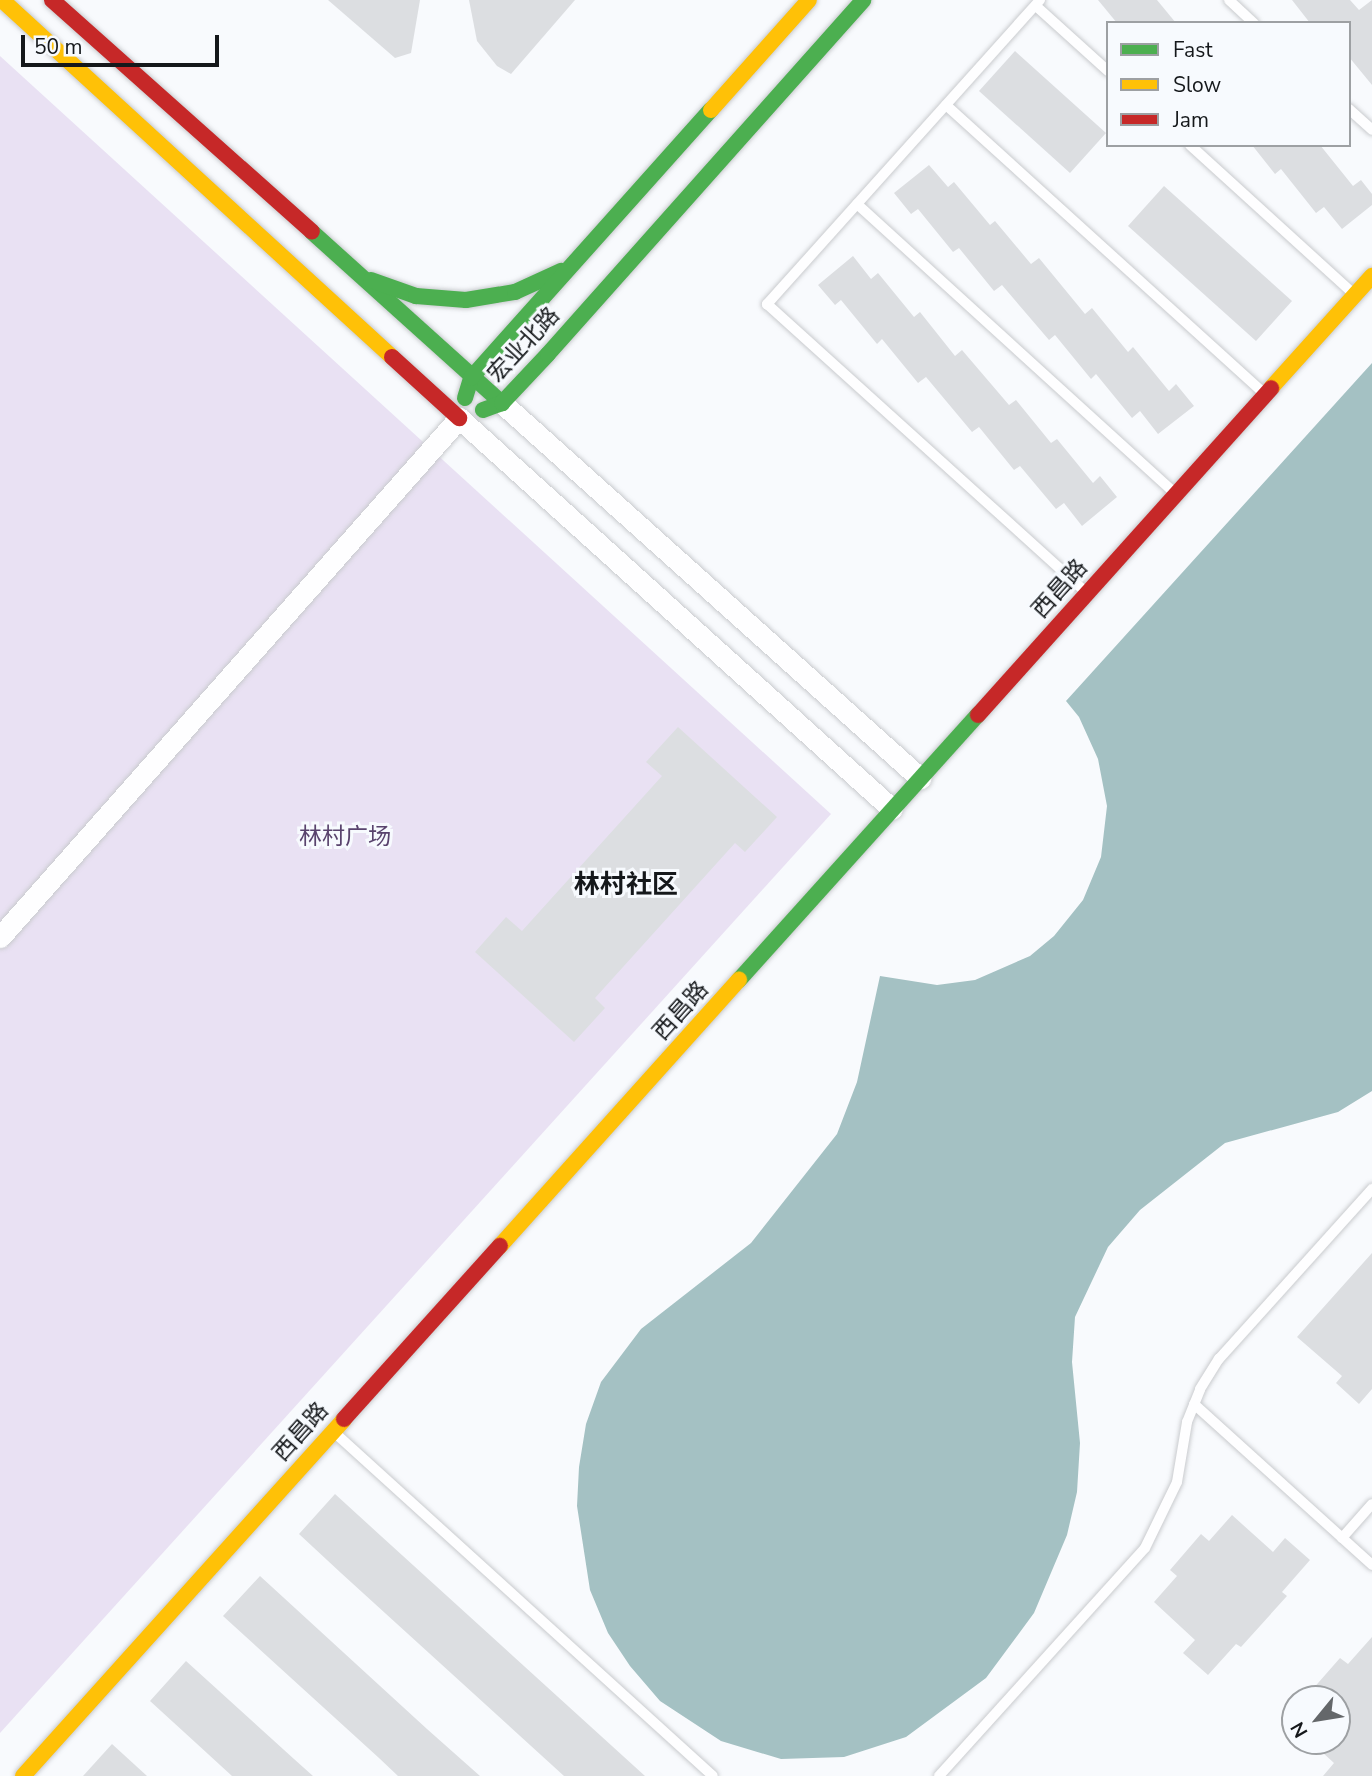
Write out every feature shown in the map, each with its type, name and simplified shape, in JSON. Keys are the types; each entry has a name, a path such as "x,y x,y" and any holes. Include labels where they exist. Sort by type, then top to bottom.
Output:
{"main road":[{"path":"2,0 459,418"},
{"path":"52,0 328,251 502,403"},
{"name":"宏业北路","path":"459,418 471,378 809,0"},
{"name":"宏业北路","path":"459,418 502,403 863,0"},
{"path":"0,15 28,24"},
{"path":"328,251 393,289 466,300 527,287 581,256"},
{"name":"西昌路","path":"23,1776 1372,276"}],"street":[{"path":"502,403 920,778"},
{"path":"0,937 459,418 892,809"}],"lane":[{"path":"1229,0 1252,21"},
{"path":"1087,593 767,304 1038,3 1106,69"},
{"path":"946,105 1266,394"},
{"path":"1351,111 1372,130"},
{"path":"1192,147 1355,295"},
{"path":"857,204 1176,494"},
{"path":"939,1776 1145,1548 1177,1482 1194,1404 1219,1359 1372,1189"},
{"path":"1194,1404 1372,1565"},
{"path":"332,1432 713,1776"},
{"path":"1342,1538 1372,1504"}],"green space":[{"name":"林村广场","path":"0,56 831,814 0,1733"}],"water":[{"path":"1372,363 1372,1091 1338,1112 1225,1143 1140,1210 1108,1247 1075,1317 1072,1362 1080,1443 1077,1492 1067,1535 1034,1613 986,1678 906,1737 844,1757 781,1759 721,1741 660,1701 630,1666 608,1633 590,1590 577,1506 579,1467 586,1424 601,1382 641,1329 751,1243 837,1134 857,1082 880,976 937,985 975,980 1030,956 1054,936 1083,900 1101,857 1107,806 1098,759 1079,717 1066,701"}],"building":[{"path":"328,0 420,0 411,53 395,58"},
{"path":"469,0 575,0 511,74 497,66 477,41"},
{"path":"1098,0 1157,0 1174,21 1115,21"},
{"path":"1292,0 1350,0 1359,10 1372,0 1372,85 1351,59 1351,21 1308,21"},
{"path":"1015,51 1106,133 1070,173 979,91"},
{"path":"1254,147 1322,147 1353,186 1361,180 1372,194 1372,205 1342,229 1324,207 1316,213 1281,169 1275,174"},
{"path":"929,165 948,187 954,182 990,225 995,221 1031,264 1039,258 1085,314 1092,308 1128,352 1133,347 1169,391 1176,384 1194,406 1158,434 1140,411 1132,418 1096,374 1091,379 1055,335 1049,340 1002,285 994,291 959,248 953,252 918,209 911,214 894,193"},
{"path":"1164,186 1292,301 1256,341 1128,226"},
{"path":"853,256 871,279 878,273 914,317 920,312 955,356 962,350 1009,405 1016,400 1051,443 1057,439 1093,483 1100,476 1117,497 1082,526 1064,503 1056,509 1020,466 1014,470 979,427 972,432 926,377 918,383 882,339 877,344 841,300 835,305 818,285"},
{"path":"678,727 777,817 745,852 735,843 595,998 605,1008 574,1042 475,952 506,917 522,931 662,776 646,762"},
{"path":"1372,1253 1372,1389 1359,1404 1336,1383 1342,1376 1297,1337"},
{"path":"335,1494 645,1776 564,1776 299,1534"},
{"path":"1232,1515 1273,1552 1285,1538 1310,1560 1282,1592 1287,1596 1241,1647 1236,1644 1208,1675 1183,1653 1195,1640 1154,1602 1177,1576 1170,1570 1201,1534 1209,1541"},
{"path":"260,1576 480,1776 398,1776 223,1616"},
{"path":"1372,1637 1372,1776 1323,1776 1334,1763 1325,1755 1351,1755 1351,1685 1316,1685 1340,1658 1348,1664"},
{"path":"186,1661 313,1776 232,1776 150,1701"},
{"path":"112,1744 147,1776 83,1776"}],"traffic: fast":[{"path":"483,410 502,403 548,354 863,0"},
{"path":"465,398 471,378 711,110"},
{"path":"312,232 502,403"},
{"path":"371,280 416,296 466,300 515,292 561,271"},
{"path":"739,980 978,715"}],"traffic: slow":[{"path":"2,0 392,357"},
{"path":"711,110 809,0"},
{"path":"1271,388 1372,276"},
{"path":"500,1246 739,980"},
{"path":"23,1776 344,1419"}],"traffic: jam":[{"path":"52,0 312,232"},
{"path":"392,357 459,418"},
{"path":"978,715 1271,388"},
{"path":"344,1419 500,1246"}],"district":[{"name":"林村社区","path":"626,885"}]}
